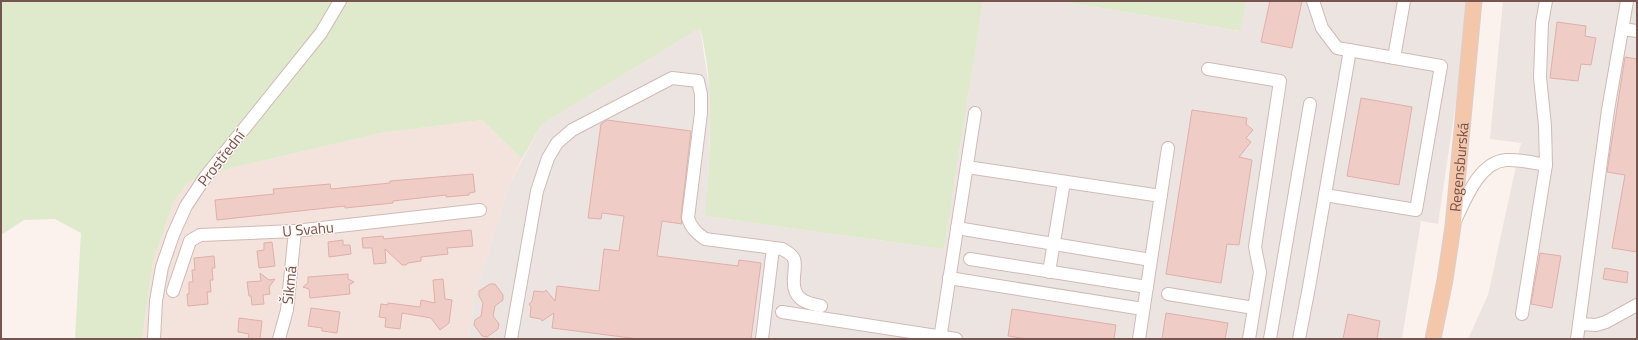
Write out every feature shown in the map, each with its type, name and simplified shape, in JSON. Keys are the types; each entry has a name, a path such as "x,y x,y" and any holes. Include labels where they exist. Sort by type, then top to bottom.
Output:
{"main road":[{"name":"Regensburská","path":"1434,337 1453,226 1474,1"}],"street":[{"name":"Prostřední","path":"154,339 156,301 162,267 173,235 186,206 206,176 321,33 340,1"},
{"path":"1313,1 1322,28 1338,48 1441,66 1416,210 1325,195"},
{"path":"1394,58 1404,1"},
{"path":"1522,314 1546,165 1545,126 1540,77 1542,23 1546,1"},
{"path":"1578,339 1608,110 1627,1"},
{"path":"1622,29 1637,31"},
{"path":"1299,339 1350,50"},
{"path":"1208,69 1280,81 1255,247 1260,272 1249,339"},
{"path":"511,339 537,191 548,158 557,143 572,130 672,78 698,81 702,94 702,113 688,218 690,225 705,239 782,249 791,254 794,258 795,266 795,292 801,300 808,304 822,306"},
{"path":"1270,339 1310,104"},
{"path":"940,338 975,113"},
{"path":"1139,339 1168,148"},
{"path":"1453,226 1477,178 1491,165 1505,160 1546,165"},
{"path":"967,167 1161,196"},
{"path":"1049,272 1064,182"},
{"name":"U Svahu","path":"173,291 190,241 200,235 295,231 480,210"},
{"path":"957,228 1151,260"},
{"name":"Šikmá","path":"279,339 287,310 295,231"},
{"path":"762,339 773,248"},
{"path":"970,260 1147,287"},
{"path":"949,278 1143,308"},
{"path":"1168,294 1254,308"},
{"path":"1579,324 1596,325 1606,322 1637,305"},
{"path":"782,312 940,338 956,339"}],"shaded area":[{"path":"983,1 1059,1 1239,31 1246,1 1469,1 1470,6 1438,224 1421,221 1402,339 469,339 475,294 509,185 541,125 700,28 709,87 710,121 707,216 944,249"},
{"path":"1503,1 1637,1 1637,339 1468,339 1488,295 1521,143 1490,139"},
{"path":"482,120 522,159 509,185 475,294 469,339 142,339 153,262 173,203 188,182 232,168 381,133"}],"green space":[{"path":"1,1 983,1 944,249 706,216 710,145 710,98 705,51 700,28 541,125 522,159 482,120 381,133 232,168 188,182 173,203 153,262 142,339 75,339 81,233 55,219 24,220 1,235"},
{"path":"1059,1 1246,1 1240,31"}],"building":[{"path":"1270,1 1302,1 1292,48 1261,42"},
{"path":"1557,22 1586,26 1585,36 1596,38 1591,65 1581,64 1578,81 1550,78"},
{"path":"1625,57 1637,59 1637,252 1612,248 1625,175 1607,172"},
{"path":"1361,98 1412,107 1399,185 1347,176"},
{"path":"1192,110 1247,118 1246,124 1253,130 1246,138 1251,142 1239,157 1252,160 1239,245 1227,244 1221,283 1166,274"},
{"path":"607,120 691,131 681,217 682,224 662,221 657,256 738,266 739,260 761,263 751,339 639,339 552,328 554,313 542,321 541,319 530,317 531,307 529,304 532,301 534,291 544,292 546,290 555,301 557,286 599,291 604,249 619,251 624,216 602,213 601,219 588,218 601,124"},
{"path":"473,174 475,192 469,193 469,195 446,197 446,195 393,201 393,203 345,208 345,206 217,220 215,200 274,194 273,189 330,184 331,189 390,183 390,181"},
{"path":"471,230 473,246 447,248 448,254 421,257 421,261 408,263 406,265 402,265 385,249 386,263 374,264 372,248 363,248 362,238 383,236 384,239"},
{"path":"343,240 343,245 350,245 351,254 329,257 328,242"},
{"path":"272,242 275,266 259,268 257,251 264,250 264,243"},
{"path":"1540,253 1561,256 1552,308 1531,304"},
{"path":"214,256 215,268 212,268 213,280 210,280 211,292 207,292 208,304 188,306 187,294 189,294 189,282 193,282 192,270 195,270 194,258"},
{"path":"1605,268 1628,272 1627,283 1603,279"},
{"path":"260,273 269,280 275,279 269,287 270,294 263,295 264,304 252,305 247,282 261,281"},
{"path":"348,274 348,279 354,282 349,285 350,294 310,298 309,289 303,287 308,283 308,277"},
{"path":"443,279 445,299 452,300 449,323 440,330 431,318 402,313 400,329 385,327 386,318 379,317 381,304 388,305 388,303 420,307 421,300 435,303 433,280"},
{"path":"490,284 495,284 503,295 503,300 495,306 493,316 499,324 498,329 487,337 482,336 474,325 475,320 481,316 483,303 479,296 479,291"},
{"path":"311,308 340,312 337,333 322,331 322,328 308,326"},
{"path":"1012,309 1116,325 1114,339 1028,339 1008,336"},
{"path":"1166,313 1228,323 1225,339 1162,339"},
{"path":"1348,314 1380,321 1377,339 1343,339"},
{"path":"239,318 262,321 260,339 248,339 249,334 238,332"}]}
